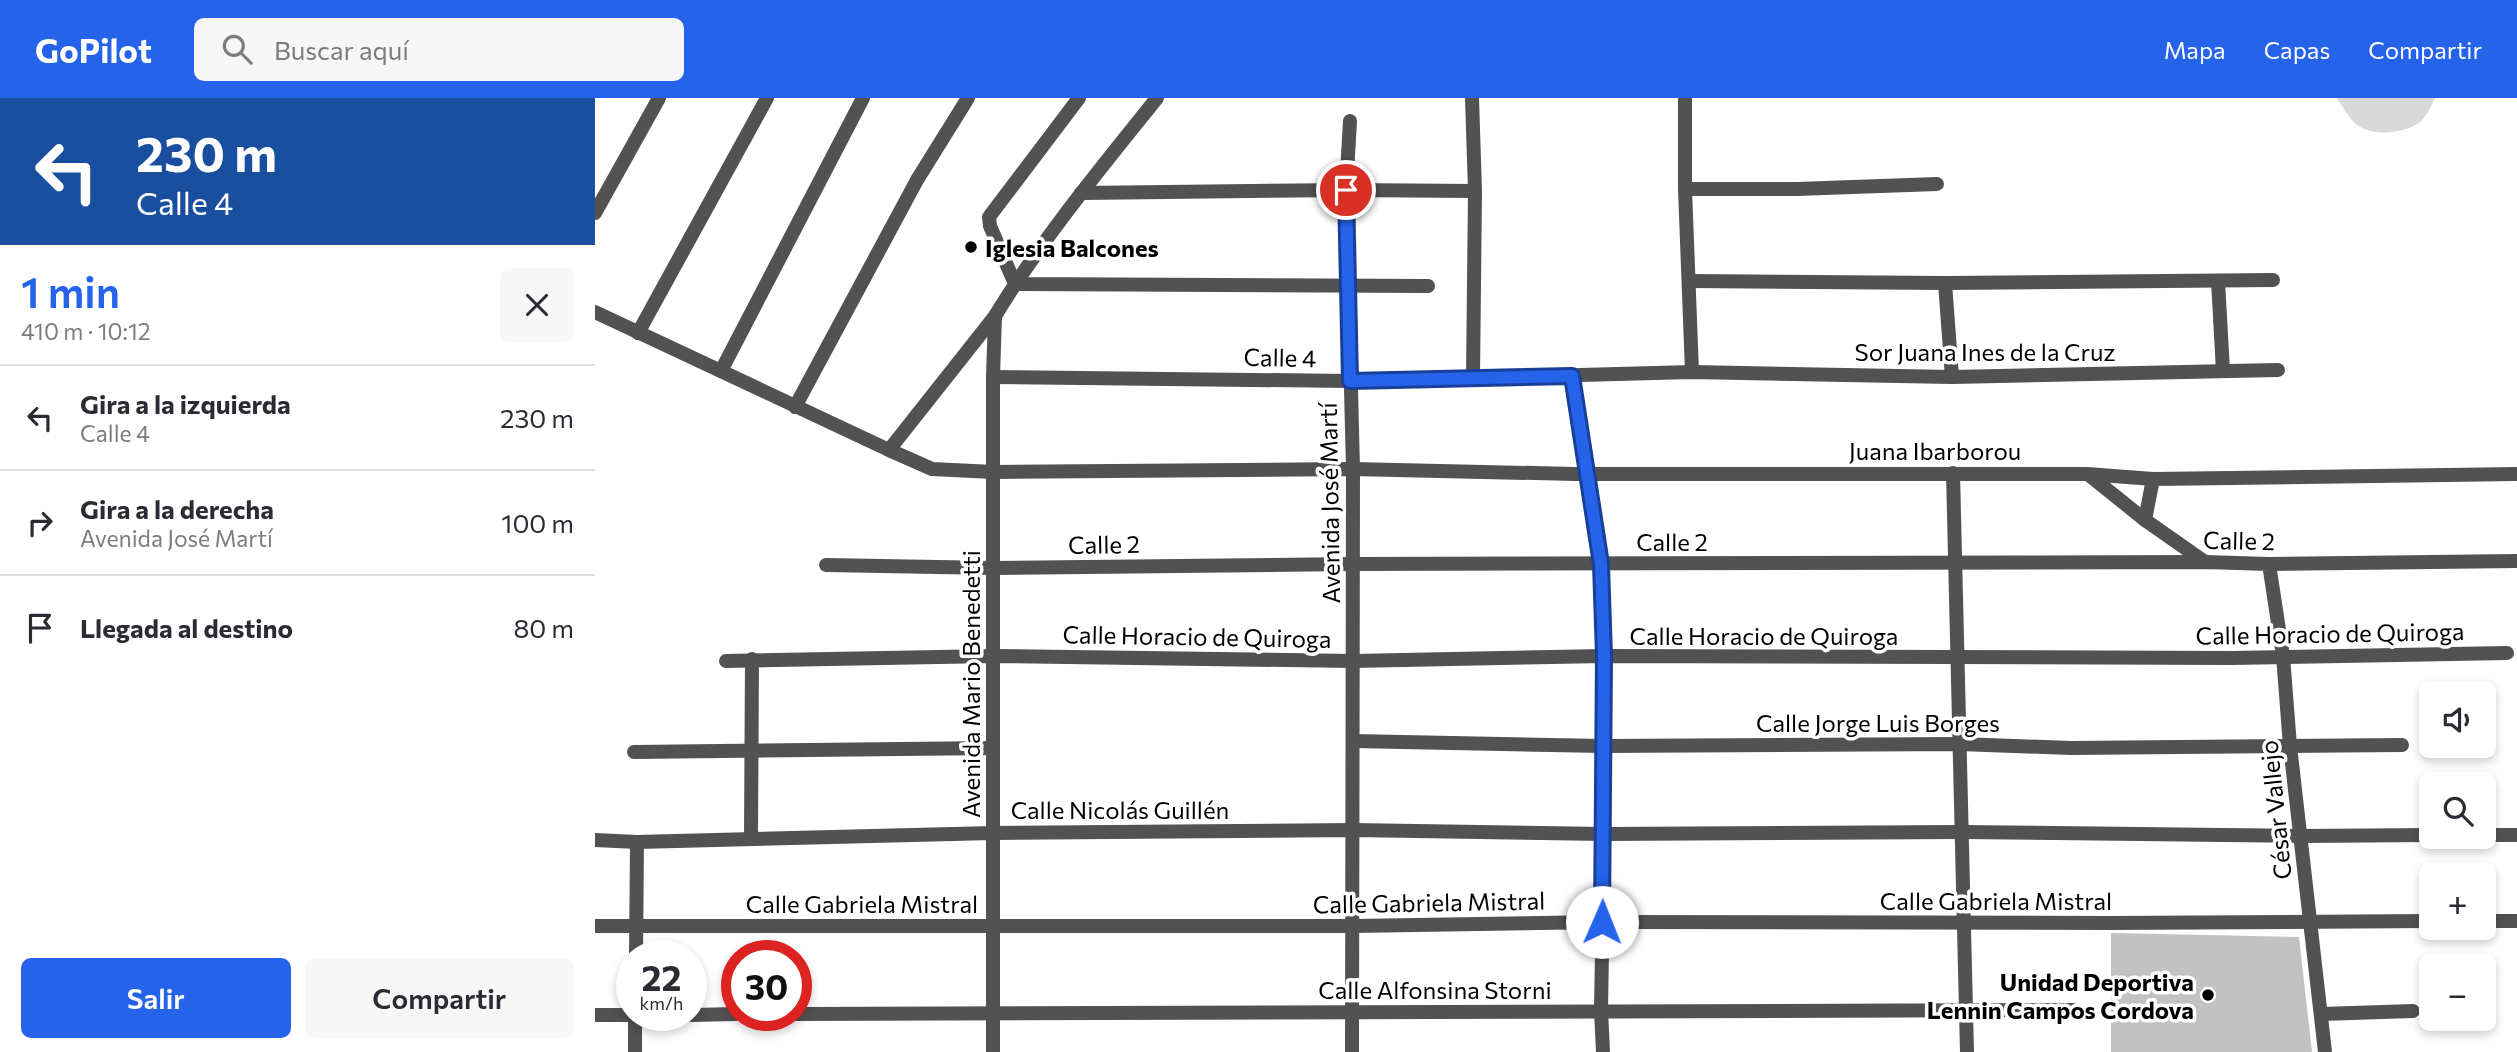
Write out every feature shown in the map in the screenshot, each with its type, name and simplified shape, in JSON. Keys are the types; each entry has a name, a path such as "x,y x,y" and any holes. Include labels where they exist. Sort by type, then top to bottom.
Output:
{"street":[{"path":"595,213 659,98"},
{"path":"638,334 767,98"},
{"path":"721,371 863,98"},
{"path":"795,407 917,180 968,98"},
{"path":"1015,284 990,226 989,217 1079,98"},
{"path":"889,450 995,316 1081,193 1157,98"},
{"path":"1472,98 1475,191 1473,377"},
{"path":"1685,98 1685,189 1692,372"},
{"name":"Avenida José Martí","path":"1350,121 1346,190 1353,469 1352,1052"},
{"path":"1685,189 1797,189 1937,184"},
{"path":"1081,193 1475,191"},
{"path":"1690,282 2273,280"},
{"path":"2218,281 2223,371"},
{"path":"1945,283 1952,377"},
{"path":"1015,284 1428,286"},
{"name":"Juana Ibarborou","path":"595,312 932,469 993,472 1353,469 1589,473 2087,474 2153,479 2517,474"},
{"name":"Avenida Mario Benedetti","path":"993,1052 995,316"},
{"name":"Sor Juana Ines de la Cruz","path":"1692,372 1952,377 2278,370"},
{"name":"Calle 4","path":"993,377 1350,381 1692,372"},
{"path":"1572,376 1601,564 1604,656 1601,1010 1603,1052"},
{"path":"1953,473 1967,1052"},
{"path":"2087,474 2145,520 2205,562"},
{"path":"2145,520 2153,479"},
{"name":"Calle 2","path":"826,565 993,568 1353,564 2269,564 2517,561"},
{"name":"César Vallejo","path":"2269,564 2283,656 2325,1052"},
{"name":"Calle Horacio de Quiroga","path":"726,661 993,656 1353,661 1604,656 1958,659 2507,653"},
{"path":"751,839 752,659"},
{"name":"Calle Jorge Luis Borges","path":"1353,741 1603,746 1960,744 2071,748 2402,745"},
{"path":"634,752 993,748"},
{"name":"Calle Nicolás Guillén","path":"595,840 637,842 993,833 1353,830 1604,834 1962,832 2419,835"},
{"path":"2496,835 2517,835"},
{"path":"636,940 637,842"},
{"name":"Calle Gabriela Mistral","path":"595,926 2419,921"},
{"path":"2496,921 2517,921"},
{"name":"Calle Alfonsina Storni","path":"812,1014 2073,1010"},
{"path":"2321,1014 2413,1011"},
{"path":"595,1015 616,1015"},
{"path":"634,1031 635,1052"}],"shaded area":[{"path":"2337,98 2435,98 2420,122 2407,129 2384,133 2362,128 2351,119"}],"building":[{"name":"Unidad Deportiva Lennin Campos Cordova","path":"2111,933 2299,937 2312,1052 2111,1052"}],"place":[{"name":"Iglesia Balcones","path":"971,247"},
{"name":"Unidad Deportiva Lennin Campos Cordova","path":"2208,995"}],"route":[{"path":"1346,190 1350,381 1572,376 1601,564 1604,656 1602,922"}]}
